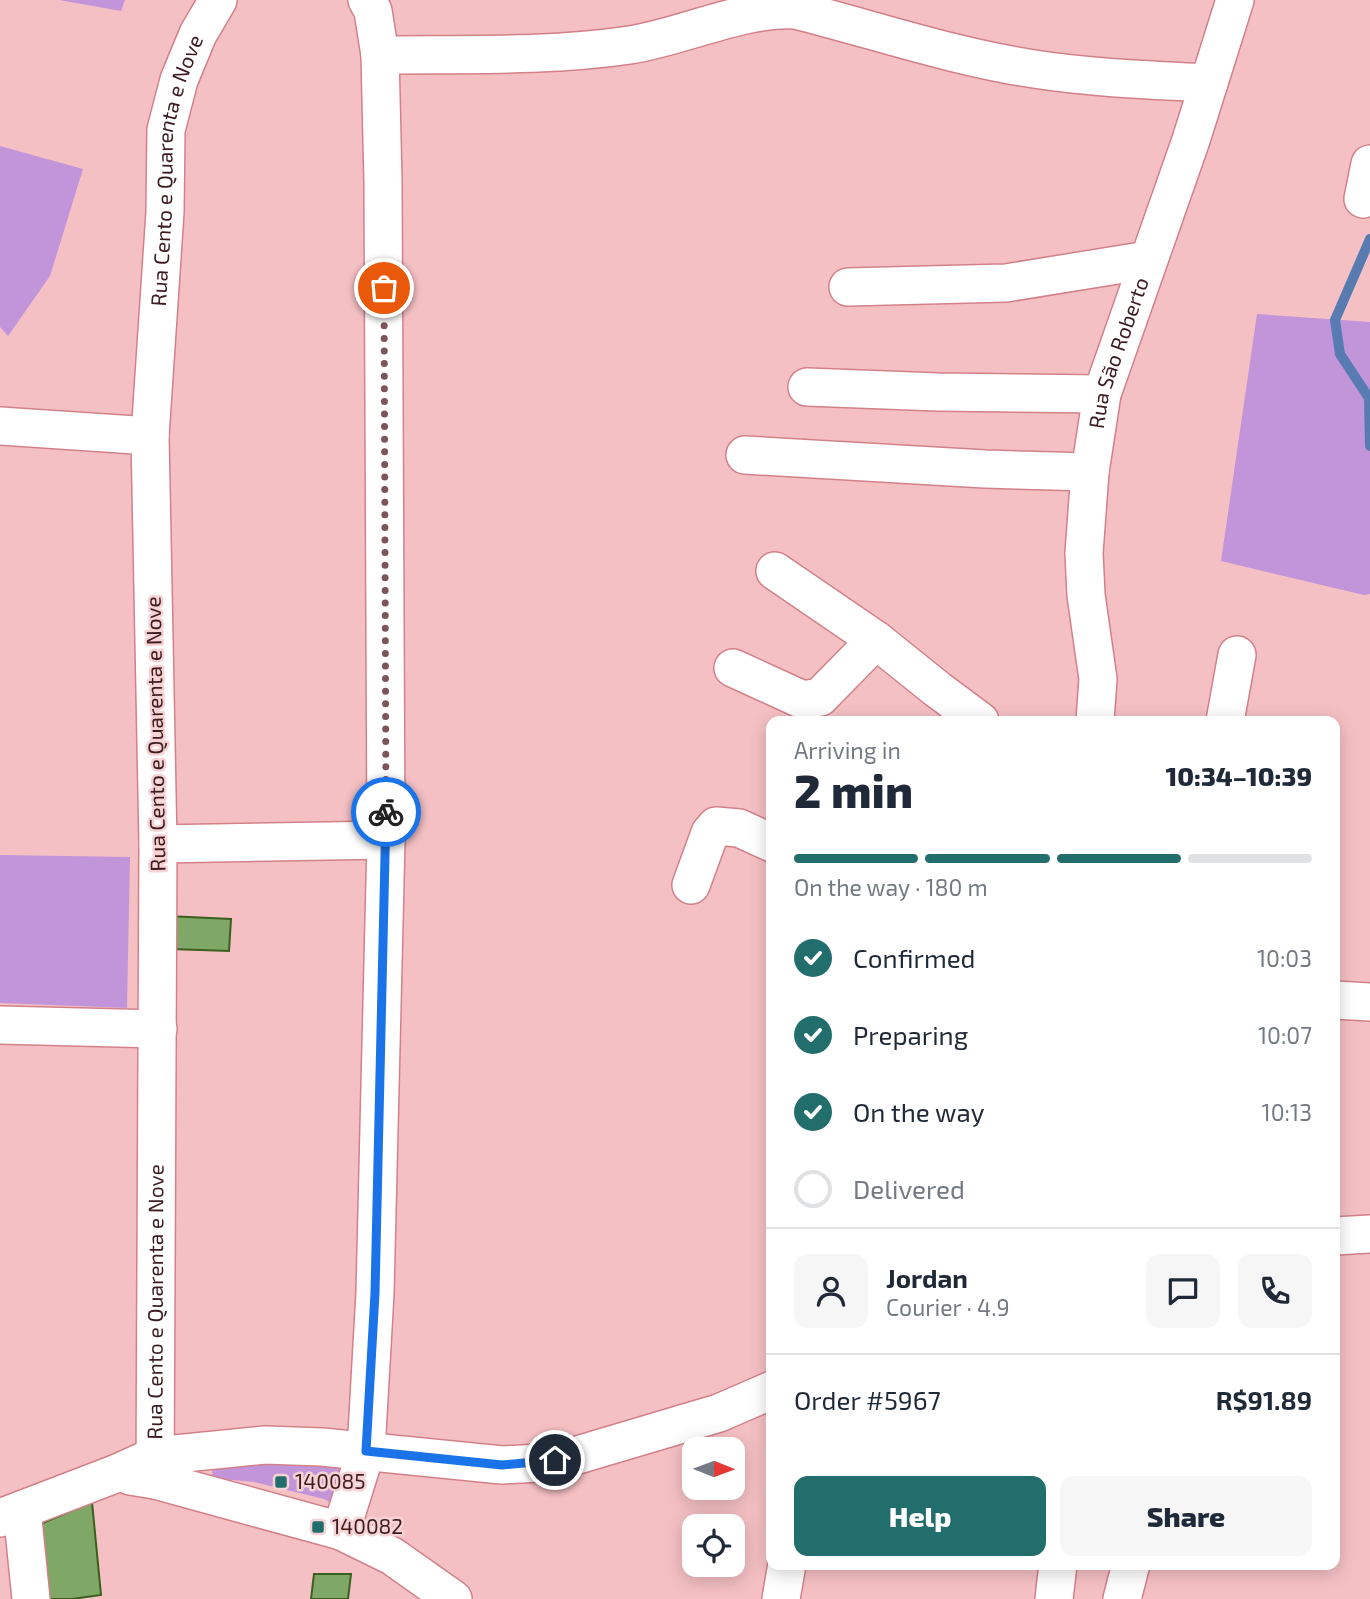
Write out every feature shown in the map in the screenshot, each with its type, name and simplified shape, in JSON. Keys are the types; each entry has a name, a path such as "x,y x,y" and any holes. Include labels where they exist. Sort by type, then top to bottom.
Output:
{"street":[{"name":"Rua Cento e Quarenta e Nove","path":"155,1468 159,1029 150,436 164,212 166,130 179,80 198,34 218,0"},
{"path":"341,1531 366,1451 375,1293 386,840 380,55 373,12 367,0"},
{"name":"Rua São Roberto","path":"1095,716 1098,679 1086,595 1084,553 1090,472 1102,394 1191,140 1235,0"},
{"path":"380,55 586,50 668,38 762,11 779,9 796,10 984,60 1034,69 1084,76 1209,83"},
{"path":"848,287 1006,283 1148,260"},
{"path":"807,387 1102,394"},
{"path":"0,426 150,436"},
{"path":"745,455 985,470 1090,472"},
{"path":"775,571 876,640 973,716"},
{"path":"733,668 803,700 813,699 820,697 876,640"},
{"path":"1225,716 1237,655"},
{"path":"691,885 710,832 716,825 739,828 766,840"},
{"path":"158,844 386,840"},
{"path":"1340,1000 1370,1002"},
{"path":"0,1025 159,1029"},
{"path":"1340,1236 1370,1234"},
{"path":"31,1599 11,1514 115,1474 265,1445 366,1451 502,1465 539,1463 571,1457 719,1413 766,1393"},
{"path":"155,1468 341,1531 392,1556 453,1599"},
{"path":"782,1599 786,1570"},
{"path":"1054,1599 1057,1570"},
{"path":"1122,1599 1129,1570"}],"shaded area":[{"path":"59,0 125,0 121,11"},
{"path":"0,146 83,169 50,276 8,336 0,327"},
{"path":"1257,314 1370,322 1370,594 1364,595 1221,561"},
{"path":"0,855 130,857 127,1008 0,1003"},
{"path":"213,1461 348,1461 336,1505 324,1499 254,1482 212,1478"}],"building":[{"path":"167,916 231,919 229,951 171,949"},
{"path":"92,1502 101,1595 43,1599 38,1525"},
{"path":"314,1574 351,1574 348,1599 311,1599"}],"waterway":[{"path":"1370,239 1335,320 1340,354 1369,398 1370,446"}],"way so far":[{"path":"384,288 386,812"}],"place":[{"name":"140085","path":"281,1482"},
{"name":"140082","path":"318,1527"}],"route":[{"path":"386,812 375,1293 366,1451 502,1465 555,1460"}]}
